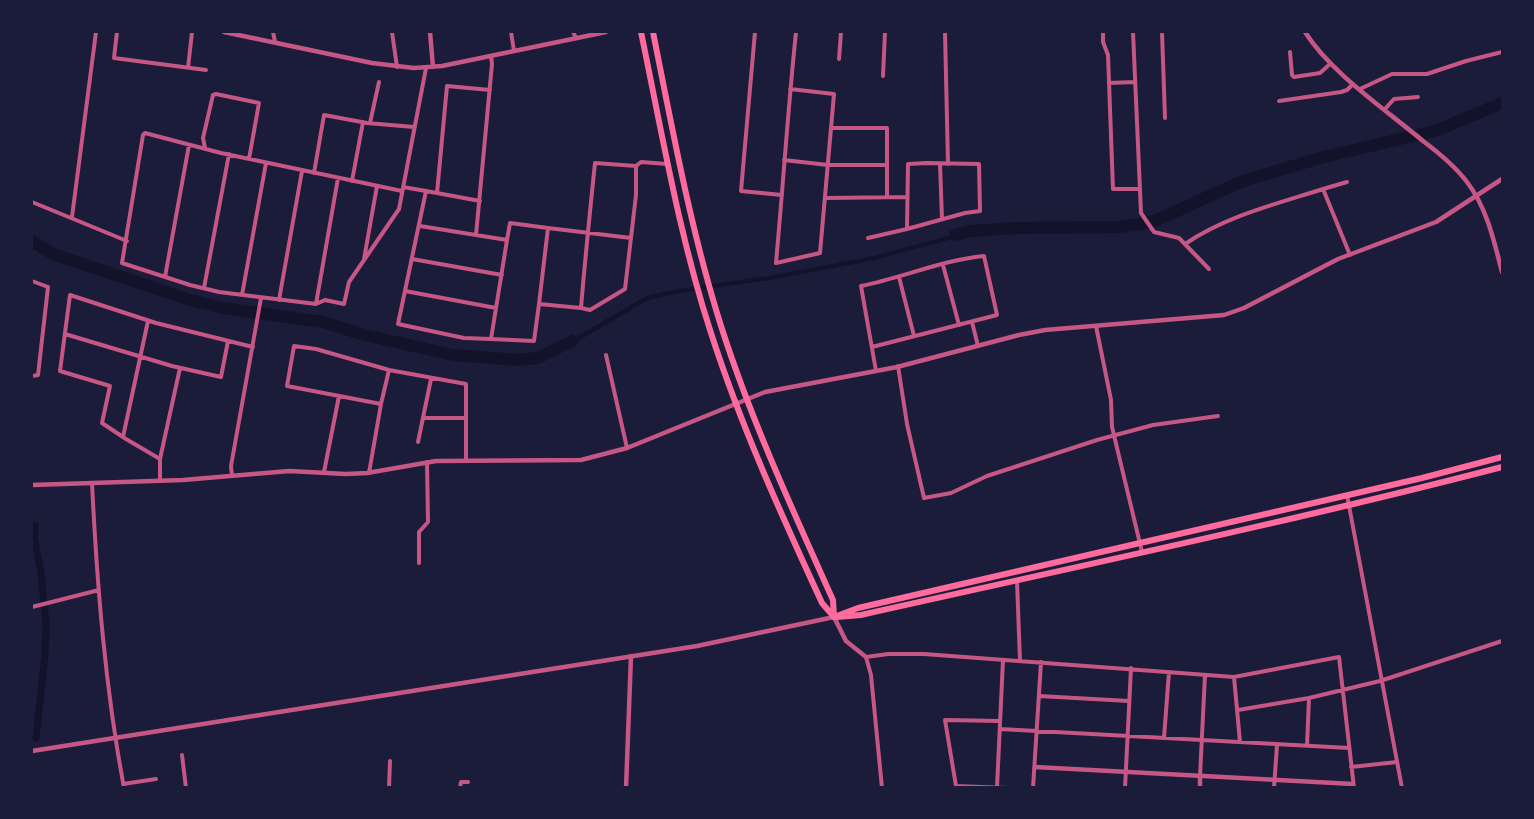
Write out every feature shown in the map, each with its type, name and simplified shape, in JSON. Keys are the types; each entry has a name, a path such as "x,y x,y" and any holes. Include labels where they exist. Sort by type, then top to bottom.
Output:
{"main road":[{"path":"641,32 668,164 695,279 735,404 762,472 822,603 834,617"},
{"path":"653,32 690,211 712,296 746,399 832,600 834,617"},
{"path":"834,617 858,608 1503,457"},
{"path":"834,617 861,615 1142,552 1503,467"}],"street":[{"path":"72,217 96,32"},
{"path":"117,32 114,58 206,70"},
{"path":"188,68 192,32"},
{"path":"224,32 397,67 426,68 606,32"},
{"path":"273,32 274,42"},
{"path":"392,32 397,67"},
{"path":"430,32 434,67"},
{"path":"511,32 514,51"},
{"path":"573,32 576,38"},
{"path":"755,32 741,190 782,195"},
{"path":"790,89 834,94 820,253 776,263 790,89 796,32"},
{"path":"838,59 841,32"},
{"path":"883,76 885,32"},
{"path":"945,32 948,164"},
{"path":"1103,32 1103,42 1108,55 1113,189 1139,189"},
{"path":"1133,32 1141,213 1152,230 1179,238 1209,269"},
{"path":"1162,32 1165,118"},
{"path":"1305,32 1330,63 1450,163 1477,196 1503,272"},
{"path":"1290,52 1294,77 1320,73 1330,63"},
{"path":"1360,89 1392,74 1428,74 1503,52"},
{"path":"476,235 490,90 491,56"},
{"path":"426,68 414,127 403,189 399,209 349,282 344,304 325,300 316,304 261,298 204,288 122,263 145,134 352,181 377,186 403,189 426,191 480,201"},
{"path":"370,123 379,82"},
{"path":"1109,83 1135,82"},
{"path":"1279,101 1341,92 1347,90 1353,83"},
{"path":"437,193 447,86 490,90"},
{"path":"205,148 203,138 213,95 259,103 249,159"},
{"path":"1385,109 1394,99 1418,97"},
{"path":"314,173 324,115 370,123 414,127"},
{"path":"352,181 363,122"},
{"path":"831,128 887,128 887,197"},
{"path":"164,277 189,145"},
{"path":"204,288 229,154"},
{"path":"784,160 828,165 887,165"},
{"path":"242,295 266,162"},
{"path":"581,308 595,163 636,166 641,162 668,164"},
{"path":"868,238 907,229 965,213 980,211 979,164 908,164 907,229"},
{"path":"939,164 942,219"},
{"path":"539,303 590,310 625,289 636,195 636,166"},
{"path":"279,300 302,170"},
{"path":"316,304 338,178"},
{"path":"32,485 160,481 285,471 346,474 427,462 564,461 595,457 627,448 746,399 780,389 898,366 1045,330 1224,315 1244,308 1350,255 1425,228 1503,179"},
{"path":"1185,244 1236,218 1347,182"},
{"path":"364,260 377,186"},
{"path":"1323,189 1350,255"},
{"path":"426,191 398,324 464,338 534,341 548,228"},
{"path":"825,198 907,197"},
{"path":"32,202 127,241"},
{"path":"491,339 510,223 631,238"},
{"path":"420,225 507,240"},
{"path":"872,347 998,315 984,256 861,286 876,370"},
{"path":"412,259 502,275"},
{"path":"943,265 959,325"},
{"path":"899,277 914,336"},
{"path":"32,281 48,287 38,375 32,376"},
{"path":"405,291 496,308"},
{"path":"160,459 102,423 110,386 60,371 70,295 148,320 253,347"},
{"path":"232,476 231,466 261,298"},
{"path":"123,437 148,320"},
{"path":"972,322 978,346"},
{"path":"1096,326 1111,400 1114,435 1142,552"},
{"path":"65,334 140,357 221,377 228,341"},
{"path":"381,404 287,386 294,346 388,370 466,384 466,460"},
{"path":"606,355 627,448"},
{"path":"898,366 907,424 924,498 951,492 987,476 1078,445 1153,425 1218,416"},
{"path":"160,481 160,459 180,368"},
{"path":"369,472 388,370"},
{"path":"417,442 431,379"},
{"path":"324,472 339,396"},
{"path":"423,418 466,418"},
{"path":"419,563 419,532 428,522 427,462"},
{"path":"92,483 99,590 114,738 123,786 156,779"},
{"path":"1347,495 1380,681 1402,788"},
{"path":"1017,580 1020,661"},
{"path":"32,608 99,590"},
{"path":"32,751 631,656 725,640 834,617 846,641 866,657 871,675 882,788"},
{"path":"1238,710 1309,698 1380,681 1503,641"},
{"path":"866,657 888,654 924,654 1234,677 1339,657 1354,786 1035,767"},
{"path":"626,788 631,656"},
{"path":"997,787 1003,660"},
{"path":"1033,788 1041,662"},
{"path":"1125,788 1131,668"},
{"path":"1164,738 1169,672"},
{"path":"1200,788 1205,675"},
{"path":"1234,677 1240,742"},
{"path":"1039,696 1129,701"},
{"path":"1306,746 1309,698"},
{"path":"1000,721 945,720 956,786 1008,788"},
{"path":"1000,729 1349,748"},
{"path":"1274,788 1277,745"},
{"path":"182,755 186,788"},
{"path":"389,788 390,761"},
{"path":"1351,766 1397,762"},
{"path":"460,788 460,782 468,782"}],"shaded area":[{"path":"970,230 971,234 875,260 648,300 561,351 559,347 646,296 874,256"}],"waterway":[{"path":"955,235 970,231 1017,228 1120,227 1141,224 1157,220 1238,183 1324,157 1438,130 1502,103"},
{"path":"32,241 53,254 190,300 223,308 322,322 365,335 453,355 518,360 538,358 572,341"},
{"path":"35,525 34,536 41,573 46,624 36,738"}]}
